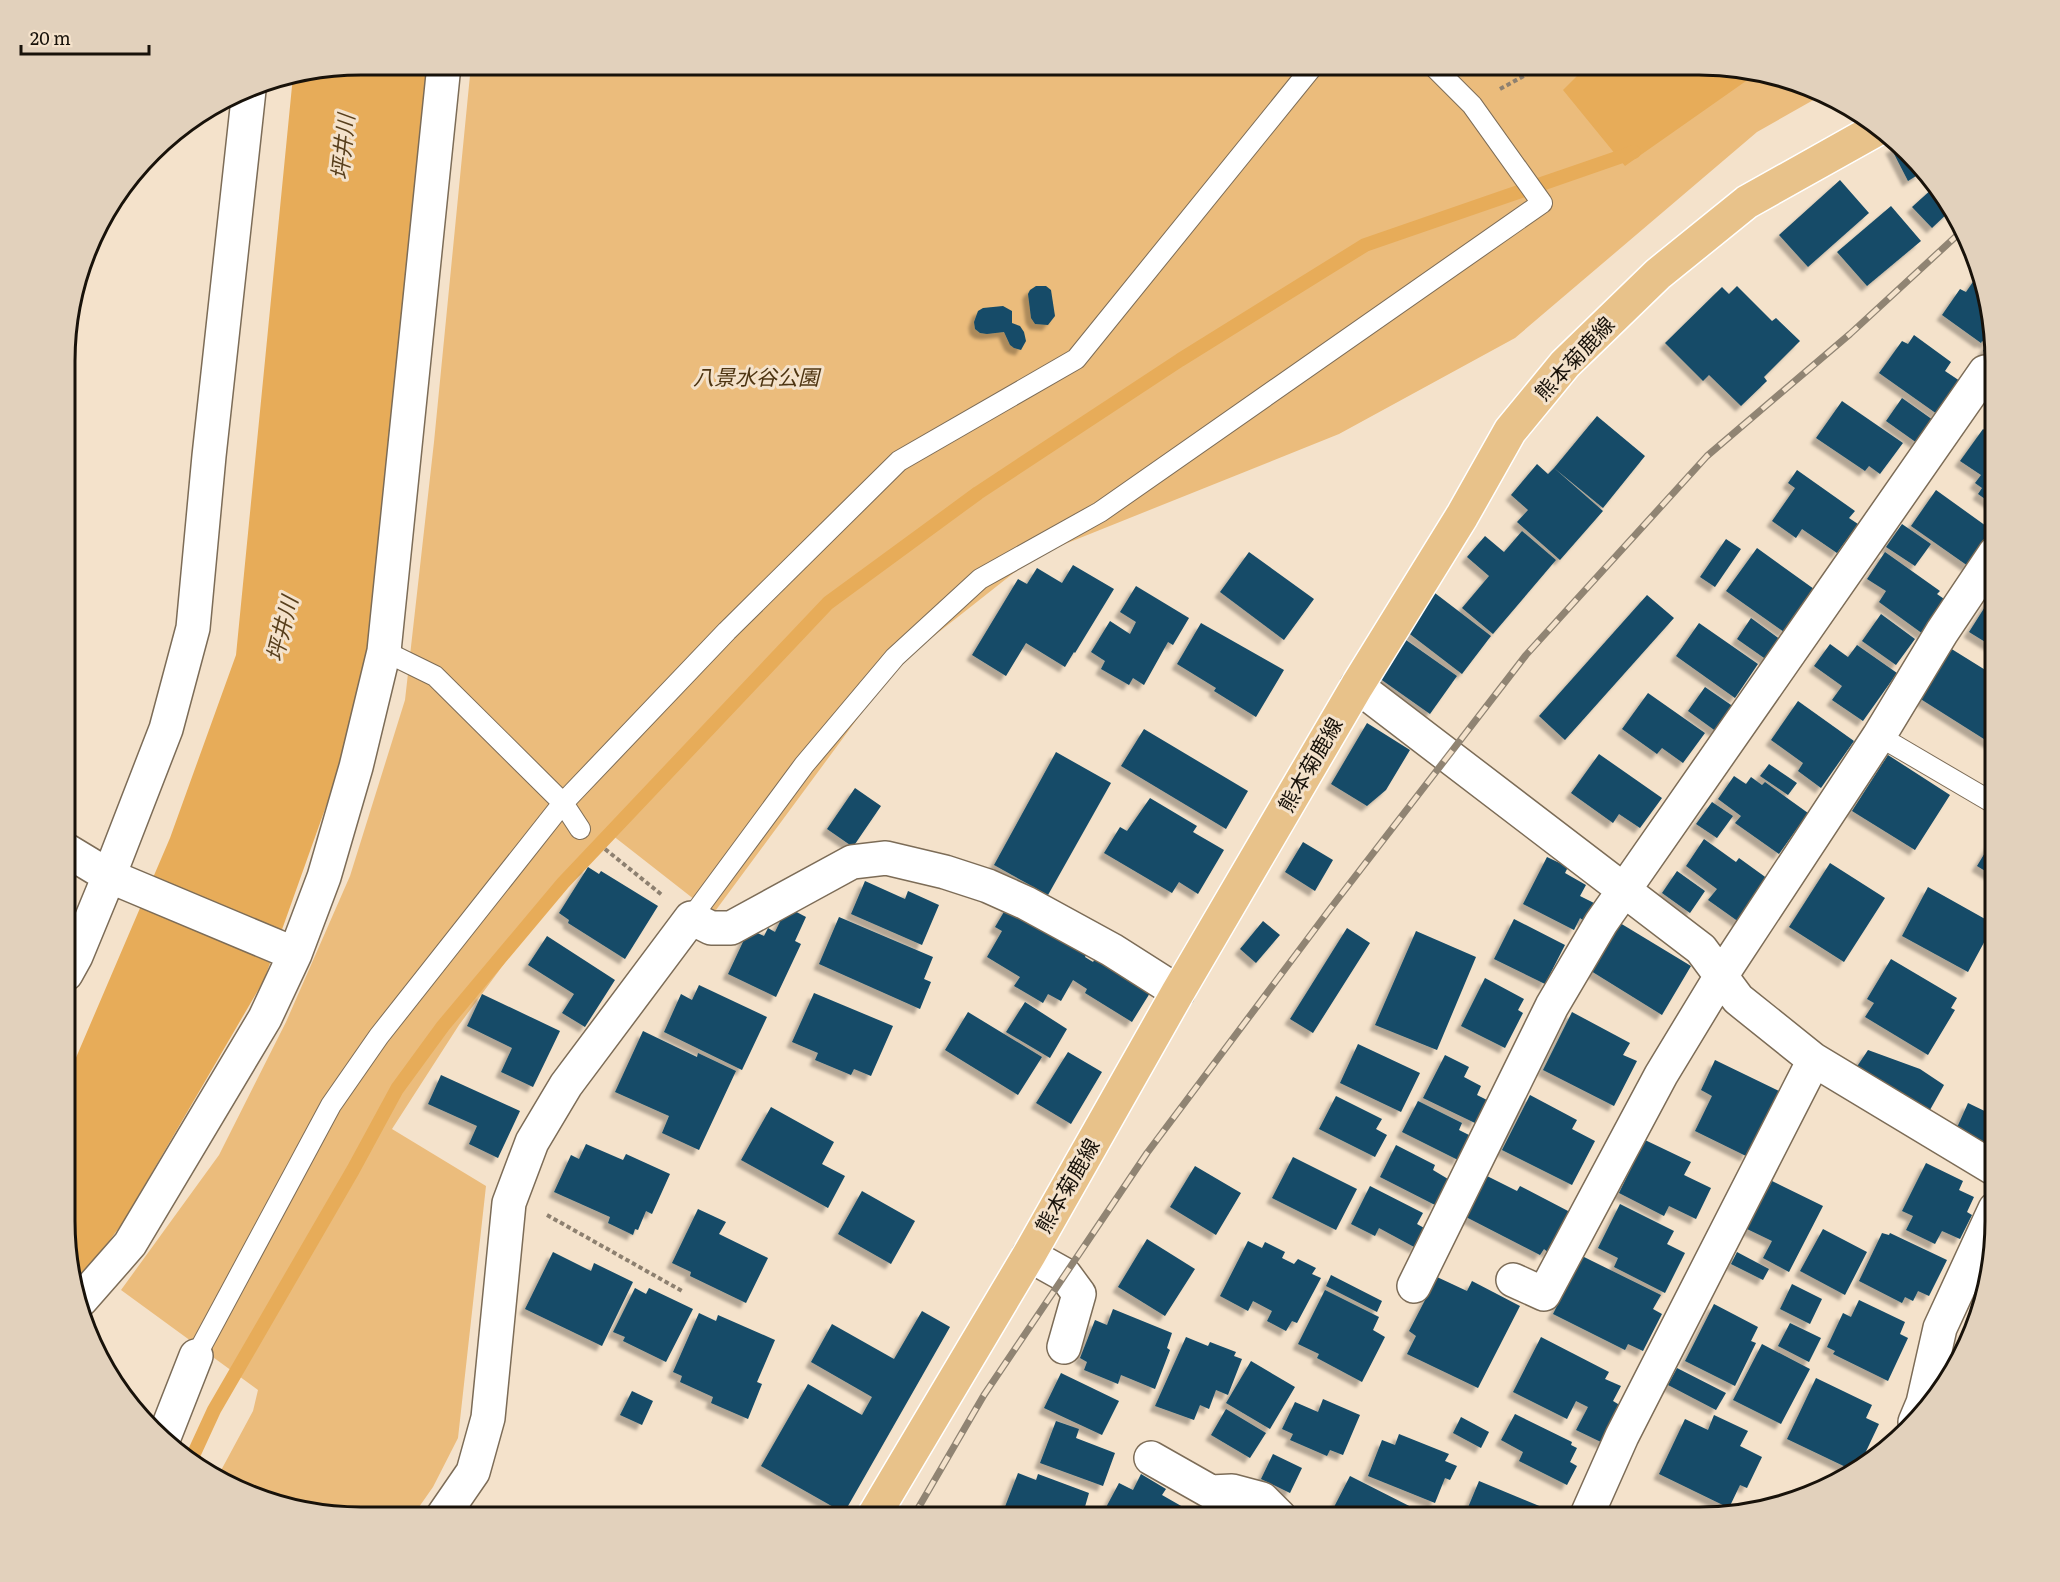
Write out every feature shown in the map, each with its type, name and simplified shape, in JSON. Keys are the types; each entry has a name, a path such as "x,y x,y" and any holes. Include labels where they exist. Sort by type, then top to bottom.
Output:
{"main road":[{"name":"熊本菊鹿線","path":"879,1507 1029,1255 1178,992 1357,686 1462,516 1510,431 1565,364 1658,274 1747,202 1872,133"}],"street":[{"path":"85,1295 130,1244 265,1018 287,950 324,877 356,767 384,651 443,75"},
{"path":"75,958 119,881 193,628 248,99"},
{"path":"1414,1286 1552,1006 1601,923 1985,372"},
{"path":"1513,1280 1544,1294 1661,1075 1721,976 1879,736 1942,632 1985,567"},
{"path":"1357,686 1701,949 1738,999 1814,1060 1985,1163"},
{"path":"75,855 119,881 287,950"},
{"path":"449,1507 473,1472 488,1418 509,1203 532,1142 566,1085 691,918 711,928 730,928 852,862 886,858 945,872 988,886 1026,903 1112,950 1178,992"},
{"path":"1590,1507 1622,1437 1814,1060"},
{"path":"1925,1397 1940,1328 1984,1232"},
{"path":"1029,1255 1065,1275 1079,1294 1064,1347"},
{"path":"167,1430 196,1356"},
{"path":"1151,1458 1212,1492 1232,1491 1262,1500 1269,1507"}],"lane":[{"path":"196,1356 331,1105 379,1036 563,803 727,631 899,461 1076,359 1306,75"},
{"path":"691,918 804,765 895,657 980,579 1100,512 1542,203 1472,105 1442,75"},
{"path":"384,651 435,676 563,803 580,829"},
{"path":"1879,736 1985,798"}],"path":[{"path":"1472,105 1526,75"},
{"path":"621,863 691,918"},
{"path":"509,1203 551,1216 682,1291"}],"green space":[{"name":"八景水谷公園","path":"470,75 1699,75 1736,77 1791,90 1814,100 1757,132 1515,338 1339,434 1035,556 897,665 713,914 612,835 549,903 459,1025 392,1129 486,1186 458,1438 433,1487 419,1507 324,1505 269,1492 221,1470 253,1411 258,1390 121,1290 219,1155 286,1022 350,876 405,700 434,442"}],"water":[{"name":"坪井川","path":"427,75 368,651 340,767 264,980 122,1224 81,1277 77,1258 75,1221 75,1060 170,838 236,655 292,84 324,77"},
{"path":"1578,75 1699,75 1748,80 1625,166 1563,90"}],"building":[{"path":"1893,151 1916,176 1908,181"},
{"path":"1840,180 1869,213 1808,267 1779,235"},
{"path":"1929,191 1945,215 1932,228 1912,207"},
{"path":"1891,206 1921,241 1867,286 1837,252"},
{"path":"1973,281 1983,324 1984,342 1981,343 1942,315 1960,289 1966,292"},
{"path":"1036,286 1046,286 1051,290 1055,316 1048,325 1035,324 1031,318 1028,294"},
{"path":"1737,286 1772,321 1776,318 1800,341 1764,377 1767,381 1741,406 1709,375 1703,381 1665,343 1722,287 1729,294"},
{"path":"1003,306 1012,311 1012,323 1020,326 1024,332 1026,341 1021,350 1010,345 1004,332 987,334 975,329 974,322 978,311 983,308"},
{"path":"1914,335 1951,362 1945,371 1960,381 1937,414 1879,373 1902,341 1908,344"},
{"path":"1902,398 1933,420 1917,443 1886,421"},
{"path":"1842,401 1903,443 1880,474 1869,466 1865,471 1816,438"},
{"path":"1597,416 1645,456 1603,508 1554,468"},
{"path":"1983,429 1985,430 1985,499 1978,494 1982,488 1975,483 1981,475 1960,461"},
{"path":"1537,464 1548,474 1554,468 1603,511 1560,560 1517,522 1528,510 1511,495"},
{"path":"1797,470 1855,511 1849,518 1858,524 1837,553 1802,529 1796,538 1772,521 1795,488 1788,483"},
{"path":"1936,490 1985,525 1985,542 1968,566 1911,526"},
{"path":"1902,524 1931,544 1915,566 1886,547"},
{"path":"1522,531 1556,560 1493,634 1462,608 1489,576 1467,557 1485,536 1504,552"},
{"path":"1726,539 1741,549 1715,587 1700,577"},
{"path":"1757,548 1814,589 1784,632 1726,591"},
{"path":"1249,552 1314,599 1284,640 1220,592"},
{"path":"1885,552 1940,591 1937,594 1947,601 1923,634 1879,602 1886,591 1867,579"},
{"path":"1073,565 1114,589 1065,667 1026,643 1006,676 972,655 1018,579 1027,584 1037,568 1062,583"},
{"path":"1136,586 1189,618 1173,645 1168,642 1144,685 1133,678 1129,685 1101,669 1105,661 1091,652 1110,621 1130,634 1136,622 1120,612"},
{"path":"1431,590 1491,636 1462,674 1402,628"},
{"path":"1647,595 1674,618 1565,740 1539,716"},
{"path":"1985,607 1985,642 1969,632"},
{"path":"1881,614 1915,639 1896,665 1862,641"},
{"path":"1751,618 1781,640 1767,660 1737,639"},
{"path":"1201,623 1284,670 1256,717 1214,691 1216,688 1177,664"},
{"path":"1699,623 1758,664 1735,698 1676,656"},
{"path":"1406,640 1457,676 1430,714 1379,678"},
{"path":"1830,644 1848,657 1857,645 1897,673 1863,721 1832,700 1842,686 1814,666"},
{"path":"1950,648 1985,670 1985,740 1919,698"},
{"path":"1705,687 1734,707 1717,732 1688,711"},
{"path":"1648,693 1705,733 1683,763 1662,748 1657,754 1622,729"},
{"path":"1798,701 1854,741 1821,788 1798,771 1803,763 1771,740"},
{"path":"1367,723 1410,750 1386,790 1367,806 1331,784"},
{"path":"1144,729 1248,791 1226,829 1121,766"},
{"path":"1056,752 1111,783 1048,895 994,865"},
{"path":"1599,754 1662,798 1640,828 1619,814 1613,823 1571,793"},
{"path":"1888,755 1950,795 1915,850 1852,811"},
{"path":"1769,764 1797,783 1788,795 1760,776"},
{"path":"1734,776 1746,784 1751,777 1762,785 1765,782 1808,813 1779,854 1735,823 1741,816 1718,799"},
{"path":"855,788 881,806 853,847 827,829"},
{"path":"1150,798 1197,826 1193,832 1224,850 1198,894 1179,882 1172,893 1104,853 1120,827 1127,831"},
{"path":"1712,802 1733,816 1717,838 1696,824"},
{"path":"1704,839 1736,862 1739,858 1768,879 1739,922 1708,900 1717,889 1686,866"},
{"path":"1303,842 1333,860 1315,891 1285,872"},
{"path":"1985,853 1985,871 1977,866"},
{"path":"1547,857 1568,867 1565,873 1586,885 1580,896 1594,903 1584,921 1580,918 1574,930 1523,904"},
{"path":"1830,863 1885,898 1844,962 1789,927"},
{"path":"588,867 599,874 601,871 658,906 625,959 568,923 569,920 559,913"},
{"path":"1677,871 1705,891 1690,913 1662,893"},
{"path":"865,881 905,899 908,891 939,905 922,945 851,914"},
{"path":"1928,887 1985,919 1985,941 1968,972 1902,936"},
{"path":"1008,905 1089,950 1085,957 1093,962 1098,955 1153,988 1132,1022 1085,993 1087,989 1073,980 1061,1001 1048,994 1043,1003 1014,986 1020,977 987,957 1002,931 995,927"},
{"path":"787,907 806,917 795,941 801,944 776,997 728,974 749,929 764,936 768,928 775,932"},
{"path":"839,917 933,957 924,979 931,982 920,1009 819,964"},
{"path":"1514,919 1565,945 1545,984 1494,959"},
{"path":"1263,921 1280,935 1256,963 1240,949"},
{"path":"1620,923 1691,966 1662,1015 1591,971"},
{"path":"1347,928 1370,943 1313,1033 1290,1019"},
{"path":"1416,931 1476,957 1437,1050 1375,1025"},
{"path":"547,936 615,980 585,1027 562,1013 574,994 528,965"},
{"path":"1891,959 1957,998 1951,1008 1955,1010 1928,1055 1865,1017 1874,1003 1867,999"},
{"path":"1485,978 1524,999 1518,1010 1523,1013 1505,1048 1461,1026"},
{"path":"699,985 767,1017 742,1070 664,1032 681,994 692,1000"},
{"path":"814,993 893,1026 871,1076 854,1069 851,1075 815,1060 818,1053 792,1042"},
{"path":"482,994 560,1031 533,1087 501,1072 512,1048 467,1026"},
{"path":"1025,1002 1067,1029 1050,1058 1006,1032"},
{"path":"968,1012 1042,1057 1018,1095 945,1050"},
{"path":"1572,1012 1630,1043 1623,1055 1637,1061 1614,1106 1543,1070"},
{"path":"643,1031 697,1057 698,1053 736,1071 699,1150 662,1133 669,1116 615,1092"},
{"path":"1358,1044 1420,1073 1401,1112 1340,1083"},
{"path":"1868,1050 1920,1069 1944,1085 1926,1117 1854,1071"},
{"path":"1068,1052 1102,1072 1071,1124 1036,1103"},
{"path":"1445,1055 1469,1067 1464,1077 1481,1086 1477,1095 1487,1100 1475,1123 1423,1098"},
{"path":"1715,1060 1779,1091 1746,1156 1695,1131 1712,1096 1701,1090"},
{"path":"441,1075 520,1111 498,1158 469,1144 477,1126 428,1104"},
{"path":"1530,1095 1577,1120 1572,1129 1595,1141 1572,1185 1502,1150"},
{"path":"1336,1096 1382,1119 1376,1129 1387,1135 1375,1157 1319,1129"},
{"path":"1418,1101 1462,1123 1459,1130 1471,1136 1458,1160 1402,1132"},
{"path":"1968,1103 1985,1111 1985,1146 1955,1132"},
{"path":"771,1107 834,1142 822,1164 845,1176 828,1208 741,1160"},
{"path":"1645,1140 1691,1162 1684,1175 1711,1188 1696,1219 1669,1206 1664,1216 1619,1193"},
{"path":"586,1144 623,1160 626,1154 670,1174 652,1214 646,1211 638,1230 635,1229 633,1235 608,1223 610,1217 554,1192 571,1155 579,1159"},
{"path":"1396,1145 1435,1165 1433,1170 1448,1179 1435,1205 1380,1177"},
{"path":"1293,1157 1357,1189 1336,1230 1272,1198"},
{"path":"1926,1163 1963,1181 1959,1190 1974,1197 1967,1212 1972,1215 1960,1239 1942,1231 1935,1244 1906,1230 1913,1216 1902,1211"},
{"path":"1195,1166 1241,1193 1216,1235 1170,1207"},
{"path":"1487,1176 1517,1191 1520,1186 1570,1212 1549,1253 1544,1249 1540,1255 1466,1217"},
{"path":"1772,1181 1823,1206 1789,1272 1763,1258 1772,1241 1747,1229"},
{"path":"1370,1186 1423,1213 1417,1224 1426,1229 1416,1248 1379,1228 1375,1236 1351,1224"},
{"path":"862,1191 915,1221 891,1264 838,1234"},
{"path":"1620,1204 1674,1231 1667,1244 1685,1253 1665,1293 1614,1267 1618,1258 1598,1248"},
{"path":"698,1209 726,1222 719,1234 768,1258 746,1303 690,1276 691,1272 672,1263"},
{"path":"1823,1229 1867,1252 1845,1295 1800,1271"},
{"path":"1882,1233 1889,1235 1890,1233 1947,1260 1929,1296 1918,1291 1913,1301 1905,1297 1902,1303 1859,1281"},
{"path":"1147,1239 1195,1269 1165,1316 1118,1287"},
{"path":"1248,1241 1262,1248 1265,1242 1285,1252 1282,1258 1294,1264 1298,1259 1316,1268 1312,1274 1321,1278 1297,1323 1292,1321 1286,1331 1267,1321 1272,1311 1253,1301 1248,1311 1220,1296"},
{"path":"553,1252 591,1271 594,1263 633,1282 602,1346 525,1309"},
{"path":"1737,1252 1769,1269 1763,1280 1731,1264"},
{"path":"1582,1256 1661,1295 1653,1309 1662,1314 1643,1351 1628,1344 1625,1350 1553,1314"},
{"path":"1331,1275 1382,1301 1377,1312 1326,1286"},
{"path":"1437,1277 1467,1291 1472,1281 1520,1306 1478,1388 1407,1354 1416,1336 1409,1331"},
{"path":"1792,1284 1822,1299 1810,1324 1780,1309"},
{"path":"635,1288 646,1294 649,1288 693,1309 666,1362 623,1341 625,1337 613,1332"},
{"path":"1325,1290 1379,1317 1373,1330 1385,1337 1362,1382 1317,1358 1319,1354 1298,1344"},
{"path":"1859,1300 1905,1322 1900,1334 1908,1338 1888,1381 1833,1354 1835,1351 1827,1347 1843,1313 1851,1317"},
{"path":"1714,1304 1758,1327 1751,1341 1756,1343 1735,1386 1685,1361"},
{"path":"1113,1309 1172,1333 1167,1348 1170,1350 1155,1389 1121,1375 1118,1384 1084,1370 1087,1362 1080,1358 1095,1320 1107,1325"},
{"path":"922,1311 950,1327 847,1507 833,1507 761,1466 808,1384 862,1415 872,1397 811,1362 832,1324 894,1359"},
{"path":"699,1313 716,1321 718,1315 775,1340 757,1382 762,1384 748,1419 711,1403 713,1397 680,1382 682,1376 673,1372"},
{"path":"1790,1323 1821,1338 1809,1362 1778,1346"},
{"path":"1186,1337 1208,1346 1210,1342 1236,1352 1234,1356 1242,1359 1228,1395 1216,1390 1209,1409 1200,1405 1194,1420 1155,1406"},
{"path":"1541,1337 1609,1372 1605,1379 1621,1386 1613,1401 1623,1407 1605,1444 1576,1430 1588,1407 1576,1401 1567,1419 1513,1392"},
{"path":"1762,1344 1810,1369 1781,1424 1733,1400"},
{"path":"1251,1361 1295,1387 1270,1429 1226,1403"},
{"path":"1677,1368 1726,1393 1716,1410 1668,1385"},
{"path":"1061,1373 1119,1401 1102,1435 1044,1408"},
{"path":"1816,1378 1872,1405 1866,1418 1879,1424 1865,1454 1845,1467 1787,1439"},
{"path":"632,1391 653,1401 642,1425 620,1415"},
{"path":"1323,1399 1360,1415 1343,1455 1330,1450 1327,1456 1290,1440 1293,1434 1282,1429 1295,1402 1318,1412"},
{"path":"1226,1409 1266,1433 1250,1458 1211,1435"},
{"path":"1515,1414 1572,1442 1571,1445 1577,1448 1570,1462 1577,1466 1567,1485 1519,1461 1523,1452 1501,1440"},
{"path":"1714,1415 1748,1431 1740,1446 1762,1457 1747,1488 1740,1485 1730,1505 1724,1506 1659,1474 1685,1419 1708,1430"},
{"path":"1461,1417 1489,1432 1481,1448 1453,1433"},
{"path":"1056,1421 1079,1429 1076,1438 1115,1453 1103,1486 1040,1463"},
{"path":"1399,1434 1449,1454 1445,1461 1457,1466 1450,1480 1445,1478 1435,1503 1368,1476 1382,1440 1395,1445"},
{"path":"1273,1454 1302,1468 1290,1493 1261,1479"},
{"path":"1018,1473 1036,1480 1038,1474 1089,1493 1085,1507 1005,1507"},
{"path":"1141,1474 1166,1489 1162,1495 1183,1507 1106,1507 1119,1483 1133,1490"},
{"path":"1350,1476 1411,1507 1334,1507"},
{"path":"1479,1481 1542,1507 1468,1507"}],"waterway":[{"path":"194,1453 214,1410 353,1170 397,1089 443,1026 563,883 828,603 978,493 1180,360 1365,245 1634,152"}],"railway":[{"path":"919,1507 984,1395 1147,1153 1330,909 1526,655 1707,456 1850,334 1956,237"}]}
